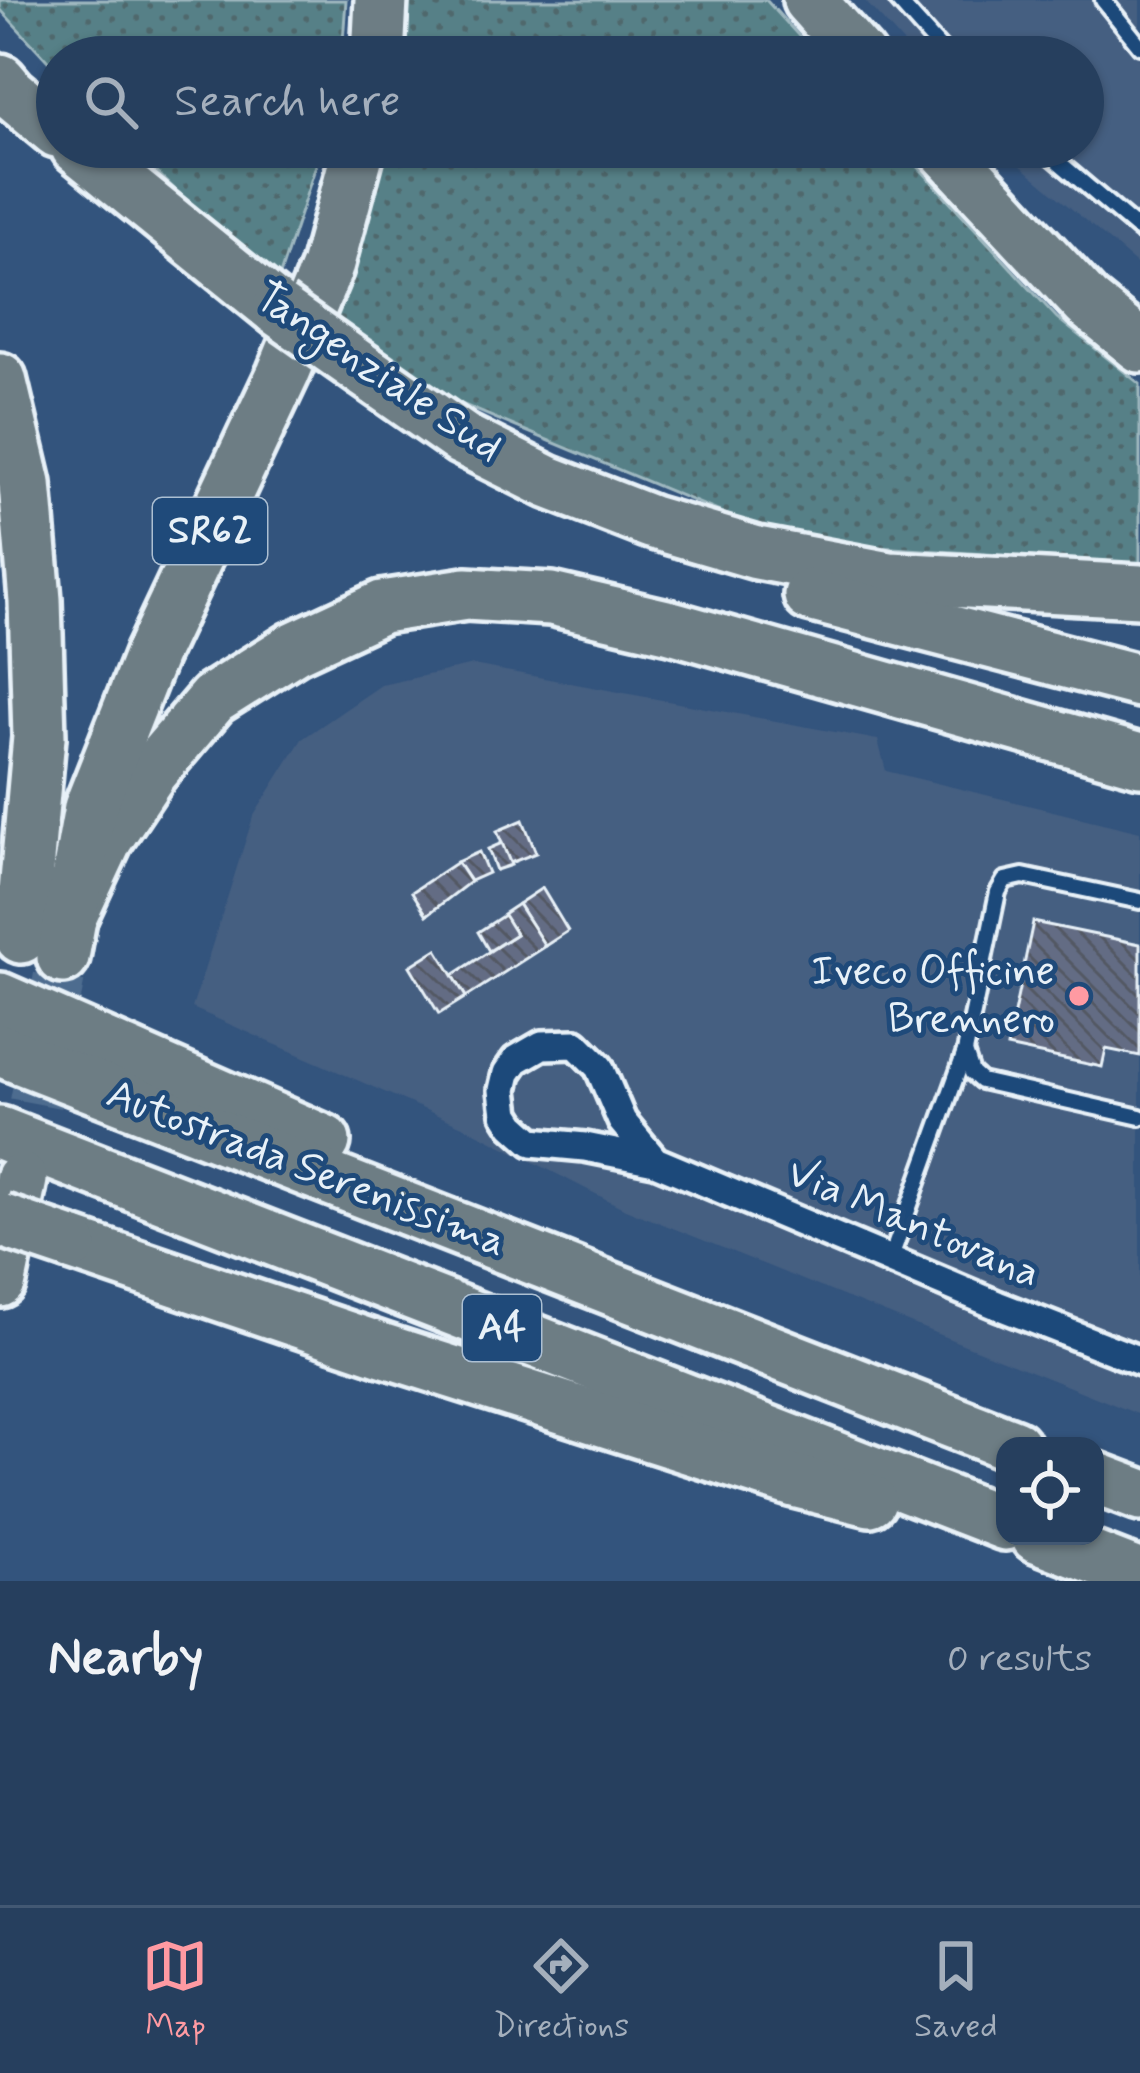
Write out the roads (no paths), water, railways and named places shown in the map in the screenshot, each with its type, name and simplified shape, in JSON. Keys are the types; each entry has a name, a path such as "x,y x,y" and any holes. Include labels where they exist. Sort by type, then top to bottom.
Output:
{"highway":[{"path":"379,36 382,0"},
{"path":"809,0 841,36"},
{"path":"0,80 36,114"},
{"name":"Tangenziale Sud","path":"103,168 278,310 462,439 548,482 630,514 757,553 890,578 1140,591"},
{"name":"SR62","path":"51,938 90,808 151,653 284,374 327,267 353,168"},
{"path":"962,168 1088,303 1140,342"},
{"path":"0,380 25,484 51,938"},
{"path":"462,439 515,480 573,512 683,557 752,580 1140,682"},
{"path":"51,938 106,838 151,772 213,699 294,647 382,607 466,594 550,599 671,627 1140,760"},
{"name":"A4","path":"0,999 615,1263 796,1361"},
{"name":"Autostrada Serenissima","path":"0,1050 996,1439"},
{"name":"Autostrada Serenissima","path":"0,1133 996,1520"},
{"path":"0,1281 10,1200 71,1244 406,1357 794,1481 996,1531"},
{"path":"1104,1481 1140,1495"},
{"path":"1059,1545 1140,1576"}],"street":[{"name":"Via Mantovana","path":"655,1160 622,1121 599,1067 576,1044 542,1046 517,1060 507,1073 506,1114 532,1142 655,1160 997,1305 1140,1360"}],"lane":[{"path":"897,0 929,36"},
{"path":"1103,0 1140,46"},
{"path":"1065,168 1140,232"},
{"path":"890,1260 965,1052 998,892 1005,880 1023,876 1140,901"},
{"path":"965,1052 972,1073 981,1081 1140,1117"}],"tunnel":[{"path":"21,1179 63,957"}],"place":[{"name":"Iveco Officine Brennero","path":"1079,996"}]}
